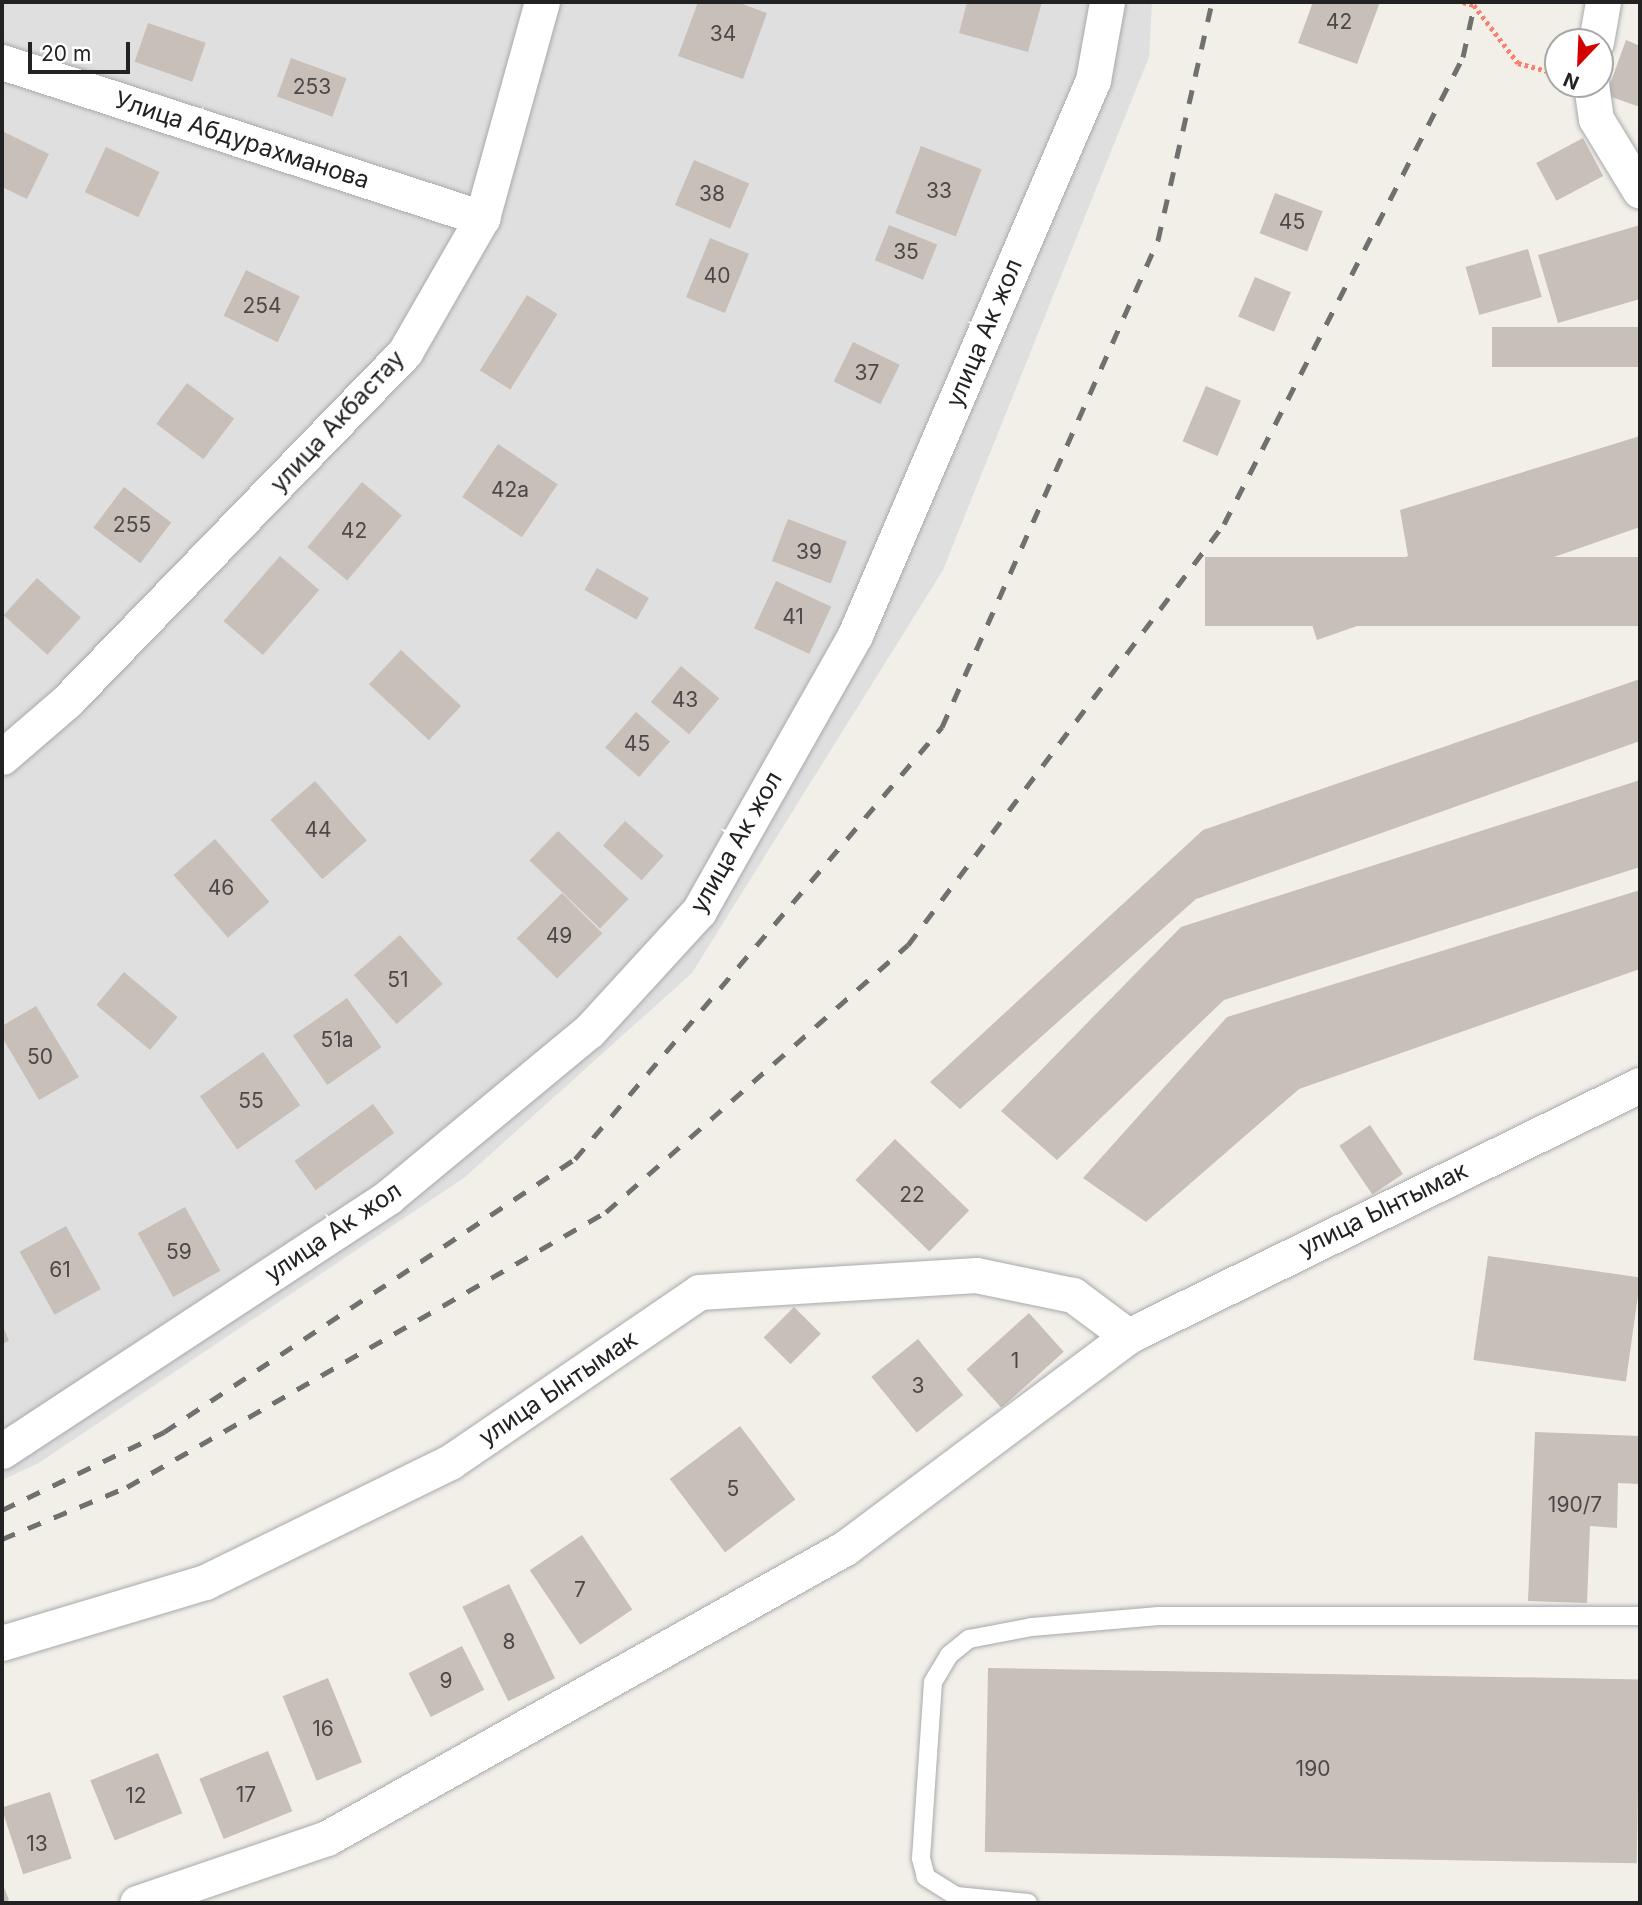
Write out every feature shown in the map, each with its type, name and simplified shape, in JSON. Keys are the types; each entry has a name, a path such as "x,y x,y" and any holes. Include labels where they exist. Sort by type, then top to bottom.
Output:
{"street":[{"name":"улица Акбастау","path":"2,757 68,701 405,352 482,218 542,2"},
{"name":"улица Ак жол","path":"2,1451 388,1197 589,1031 699,911 855,635 1093,79 1107,2"},
{"path":"1599,28 1604,2"},
{"name":"Улица Абдурахманова","path":"2,62 482,218"},
{"path":"1593,98 1596,119 1640,191"},
{"name":"улица Ынтымак","path":"138,1903 327,1838 845,1548 1128,1336 1640,1085"},
{"name":"улица Ынтымак","path":"2,1643 205,1582 450,1462 699,1292 976,1275 1073,1295 1128,1336"}],"lane":[{"path":"1028,1903 956,1896 926,1877 921,1858 933,1682 949,1655 970,1639 1032,1627 1159,1616 1640,1616"}],"path":[{"path":"1463,2 1474,5 1518,63 1544,70"}],"shaded area":[{"path":"2,2 1152,2 1149,57 943,570 692,973 464,1178 37,1464 2,1480"}],"building":[{"path":"698,2 737,2 767,13 743,79 678,56"},
{"path":"967,2 1042,2 1028,52 959,33"},
{"path":"1313,2 1380,2 1357,64 1298,43"},
{"path":"148,23 206,43 192,82 135,62"},
{"path":"1626,40 1640,46 1640,107 1614,98 1614,73"},
{"path":"291,58 346,78 332,117 277,97"},
{"path":"2,131 49,154 27,199 2,187"},
{"path":"1583,138 1603,176 1556,201 1536,163"},
{"path":"921,146 982,169 956,237 895,213"},
{"path":"106,147 159,172 138,217 85,192"},
{"path":"694,160 749,183 730,229 675,205"},
{"path":"1275,193 1323,211 1307,251 1260,233"},
{"path":"889,225 937,244 923,280 875,260"},
{"path":"1640,225 1640,299 1558,323 1538,255"},
{"path":"710,238 749,254 725,313 686,297"},
{"path":"1528,249 1542,297 1479,315 1466,267"},
{"path":"246,270 300,296 278,342 224,316"},
{"path":"1255,277 1291,292 1274,332 1238,317"},
{"path":"527,295 558,314 510,390 480,370"},
{"path":"1492,327 1640,327 1640,367 1492,367"},
{"path":"853,342 900,365 880,404 834,382"},
{"path":"187,383 234,419 203,459 156,424"},
{"path":"1206,386 1241,401 1218,456 1183,441"},
{"path":"1640,436 1640,527 1317,640 1304,600 1408,556 1400,510"},
{"path":"498,444 558,484 522,537 462,497"},
{"path":"362,482 402,515 347,581 307,547"},
{"path":"124,487 171,523 140,563 93,528"},
{"path":"788,519 847,542 831,584 772,561"},
{"path":"280,556 319,590 263,655 224,621"},
{"path":"1205,557 1640,557 1640,626 1205,626"},
{"path":"597,568 649,598 636,620 584,590"},
{"path":"37,578 81,617 47,655 4,615"},
{"path":"776,581 831,607 809,654 754,628"},
{"path":"401,650 461,706 429,740 369,684"},
{"path":"681,666 719,698 689,734 651,702"},
{"path":"1640,679 1640,741 1196,899 960,1109 930,1082 1203,830"},
{"path":"636,712 670,742 639,777 605,747"},
{"path":"1640,780 1640,867 1224,1000 1057,1160 1001,1111 1181,927"},
{"path":"315,781 367,841 322,879 270,820"},
{"path":"625,821 664,856 642,880 603,846"},
{"path":"558,831 628,899 600,929 530,860"},
{"path":"215,839 269,902 228,938 173,875"},
{"path":"1640,890 1640,969 1299,1089 1146,1222 1083,1178 1227,1017"},
{"path":"562,893 602,933 557,979 517,938"},
{"path":"400,935 443,984 397,1024 354,975"},
{"path":"124,972 178,1017 150,1050 96,1005"},
{"path":"347,998 381,1047 327,1085 293,1036"},
{"path":"36,1006 79,1077 39,1100 2,1037 2,1026"},
{"path":"263,1052 300,1105 237,1149 200,1096"},
{"path":"373,1104 394,1133 316,1190 295,1161"},
{"path":"1370,1125 1403,1174 1372,1195 1339,1146"},
{"path":"895,1139 969,1211 929,1252 855,1180"},
{"path":"185,1207 220,1271 173,1297 138,1233"},
{"path":"66,1226 101,1289 55,1315 20,1252"},
{"path":"1488,1256 1640,1277 1626,1381 1473,1360"},
{"path":"794,1307 821,1334 790,1364 764,1337"},
{"path":"1029,1313 1064,1352 1001,1408 967,1369"},
{"path":"2,1324 9,1341 2,1344"},
{"path":"918,1339 963,1395 917,1433 871,1377"},
{"path":"740,1426 795,1499 725,1552 670,1479"},
{"path":"1535,1432 1640,1436 1640,1484 1618,1483 1617,1528 1590,1526 1587,1603 1528,1601"},
{"path":"582,1535 632,1610 580,1645 530,1570"},
{"path":"509,1584 555,1678 508,1701 462,1607"},
{"path":"462,1646 484,1690 431,1717 409,1673"},
{"path":"988,1668 1640,1679 1637,1863 985,1852"},
{"path":"328,1678 362,1762 317,1781 283,1696"},
{"path":"268,1751 292,1811 224,1839 199,1779"},
{"path":"158,1753 182,1813 115,1841 90,1780"},
{"path":"50,1792 72,1859 23,1874 2,1808"},
{"path":"2,1882 9,1900 2,1903"}],"railway":[{"path":"2,1510 164,1432 575,1159 942,727 1158,240 1212,2"},
{"path":"2,1539 127,1487 606,1212 908,945 1224,524 1463,57 1475,2"}]}
